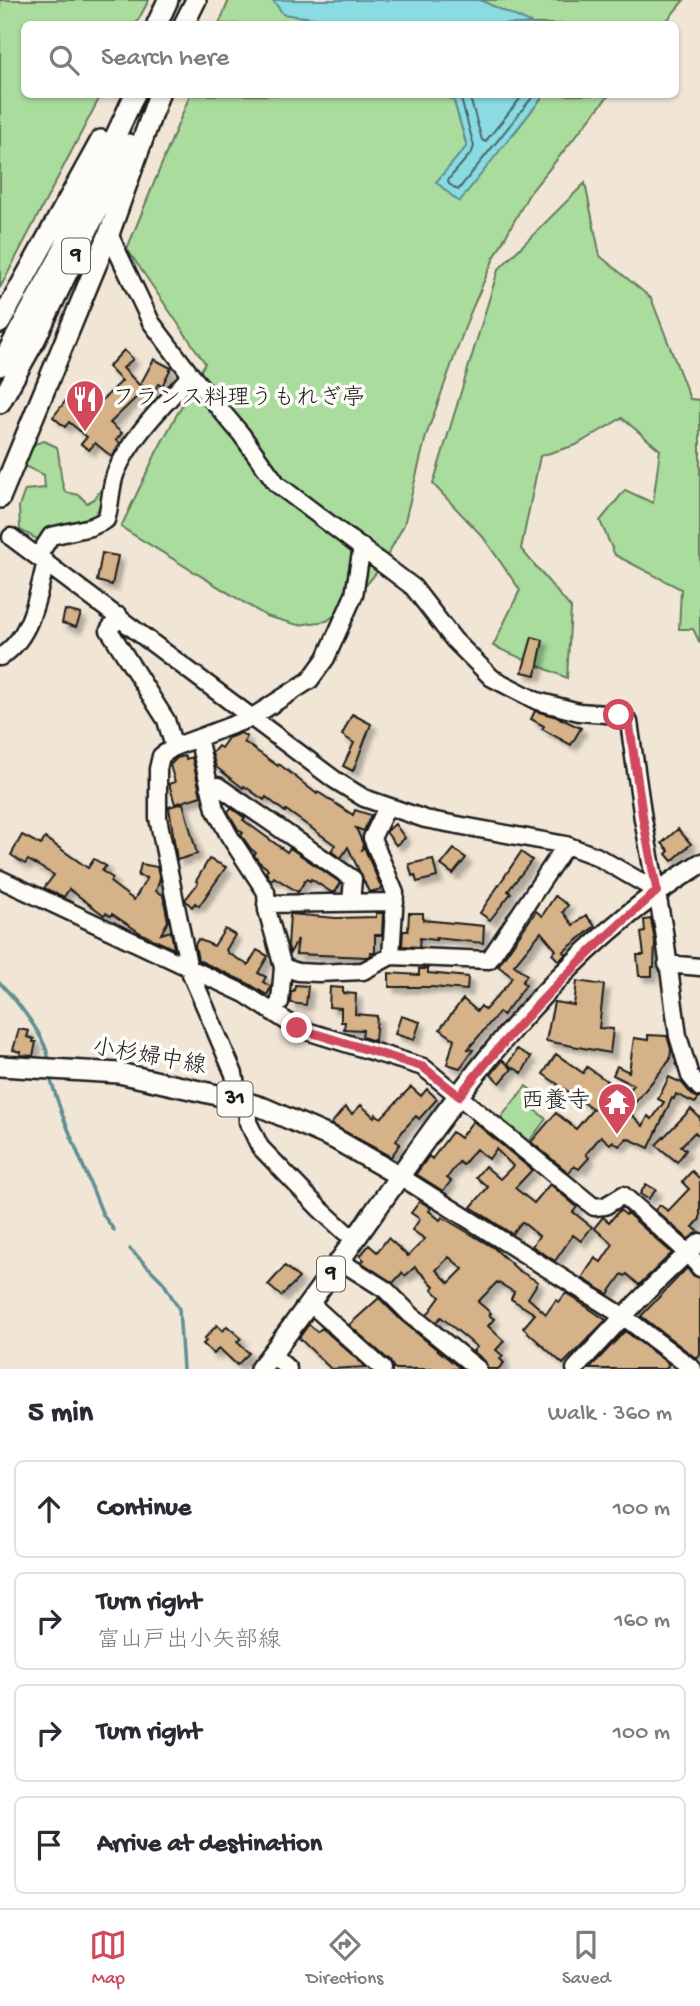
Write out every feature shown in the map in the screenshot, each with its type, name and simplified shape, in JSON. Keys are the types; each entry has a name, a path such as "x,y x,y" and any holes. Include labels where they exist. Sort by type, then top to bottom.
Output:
{"main road":[{"path":"158,21 169,0"},
{"path":"167,21 177,0"},
{"path":"186,21 196,0"},
{"path":"0,323 97,149 121,98"},
{"name":"9","path":"0,366 147,98"},
{"path":"0,498 109,234 148,98"},
{"name":"9","path":"0,403 36,340 148,98"},
{"name":"9","path":"266,1361 311,1304 398,1175 502,1041 589,951 657,891 700,864"},
{"name":"小杉婦中線","path":"0,1066 119,1073 241,1101 335,1139 398,1175"}],"street":[{"path":"109,234 151,321 277,484 413,587 454,640 492,678 537,701 579,712 619,715 629,722 657,904 664,930 678,1036 697,1080"},
{"path":"0,657 11,650 31,617 42,559 51,536 91,527 106,520 111,506 115,474 128,450 191,375"},
{"path":"11,537 251,718 364,798 425,819 566,845 596,856 657,891"},
{"path":"357,1236 345,1232 318,1208 260,1147 248,1122 234,1074 189,969 158,818 158,769 161,756 174,747 251,718 310,680 326,658 354,595 362,547"},
{"path":"119,616 109,630 166,720 174,747"},
{"path":"198,738 215,809 229,837 266,892 283,967 281,1002 272,1012"},
{"path":"209,786 218,786 354,879 351,903"},
{"path":"387,807 372,838 395,893 391,956"},
{"path":"283,967 318,974 363,971 391,956 489,960 566,845"},
{"path":"0,879 245,994 297,1028 423,1067 594,1207 605,1206 623,1195 694,1247 700,1268"},
{"path":"267,904 395,902"},
{"path":"667,964 700,967"},
{"path":"398,1175 622,1316 693,1369"},
{"path":"575,1369 622,1316 694,1247"},
{"path":"340,1261 386,1290 411,1315 478,1369"},
{"path":"311,1304 383,1369"},
{"path":"266,1361 288,1369"}],"green space":[{"path":"0,0 149,0 138,21 21,21 21,98 99,98 0,288"},
{"path":"229,0 273,0 283,14 313,18 316,21 220,21"},
{"path":"480,0 684,0 666,21 526,21"},
{"path":"189,98 450,98 454,101 467,147 512,136 542,98 607,98 529,194 494,258 469,316 426,436 404,525 381,567 354,600 327,621 298,625 266,616 121,527 157,451 205,363 127,249"},
{"path":"585,183 600,256 651,298 690,399 700,400 700,643 693,629 679,629 681,589 615,555 600,521 625,490 653,503 660,450 622,418 576,445 540,456 521,549 571,608 567,678 493,646 520,590 483,537 433,484 498,270"},
{"path":"44,441 57,447 65,492 79,495 87,503 95,498 104,485 105,496 95,516 53,528 37,539 20,530 19,507 25,490 45,488 44,475 22,465 28,446"},
{"path":"526,1086 542,1099 534,1109 546,1119 527,1144 498,1121"}],"water":[{"path":"273,0 480,0 526,21 316,21 313,18 283,14"},
{"path":"450,98 542,98 459,202 436,182 467,146 454,101"}],"building":[{"path":"124,350 133,359 123,368 144,390 110,423 122,433 116,440 120,443 112,457 95,443 89,450 81,444 87,437 69,422 65,427 53,417 71,394 93,409 122,381 108,367"},
{"path":"154,359 171,368 162,386 158,384 154,392 140,385"},
{"path":"102,553 118,556 112,585 97,581"},
{"path":"65,610 81,614 76,627 62,623"},
{"path":"532,637 543,640 536,675 522,672"},
{"path":"535,711 581,728 571,745 542,729 544,726 531,719"},
{"path":"352,714 371,724 353,771 343,766 354,743 342,735"},
{"path":"241,733 247,737 244,742 278,766 279,764 317,794 318,792 353,815 355,810 371,815 364,831 356,828 363,844 362,849 364,847 382,889 369,892 348,847 341,858 331,851 335,845 266,797 264,800 244,786 243,788 216,767 212,753 218,746 221,748 228,738"},
{"path":"185,756 186,759 192,757 201,796 175,804 169,784 175,782 170,765 177,758"},
{"path":"183,803 197,854 177,860 169,807"},
{"path":"231,808 287,852 290,848 341,883 335,892 311,879 306,879 298,892 274,877 272,880 269,878 266,872 268,869 254,855 256,853 241,835 243,833 228,812"},
{"path":"395,824 405,838 396,845 386,832"},
{"path":"678,829 691,844 672,861 666,854 669,851 662,843"},
{"path":"22,835 41,845 45,838 88,868 94,859 106,866 102,871 113,878 110,882 134,900 147,878 138,876 141,864 157,867 160,879 156,891 163,895 168,921 161,934 171,931 174,949 142,934 112,914 104,915 69,889 64,897 44,888 54,875 28,860 25,864 11,855"},
{"path":"454,849 466,858 453,874 441,865"},
{"path":"521,852 532,860 490,920 480,913"},
{"path":"209,859 226,867 199,906 195,903 192,907 185,900 198,883 196,881"},
{"path":"433,859 437,877 417,882 415,875 412,876 409,864"},
{"path":"555,896 568,905 563,912 573,925 586,915 595,926 563,952 566,954 559,961 552,954 556,950 541,932 514,965 527,975 522,982 526,985 503,1015 499,1012 468,1049 473,1050 460,1068 447,1064 454,1039 440,1029 463,999 477,1011 481,1006 485,1010 508,984 512,977 498,966 536,911 542,916"},
{"path":"376,913 383,913 382,935 375,935 375,952 371,952 367,957 296,954 298,939 290,953 290,914 336,918 376,917"},
{"path":"409,913 423,913 423,920 484,926 483,943 420,938 419,947 402,946 403,931 408,931"},
{"path":"651,919 655,942 654,967 652,976 639,976 637,955 644,955 641,933 645,932 644,920"},
{"path":"225,929 235,935 226,950 228,953 248,965 257,950 268,956 258,973 266,977 263,982 271,987 267,995 198,960 195,945 198,939 214,946"},
{"path":"419,969 428,969 428,973 468,977 467,990 389,987 389,973 419,975"},
{"path":"577,981 604,985 599,1028 613,1029 610,1053 546,1041 554,1002 574,1005"},
{"path":"295,985 308,986 306,1005 290,1003 291,991 294,991"},
{"path":"330,987 343,988 343,993 356,994 355,1014 377,1016 375,1041 362,1037 363,1030 344,1029 341,1008 329,1007"},
{"path":"401,1016 420,1022 414,1040 395,1034"},
{"path":"19,1029 29,1031 27,1037 36,1042 33,1056 20,1055 21,1052 13,1050"},
{"path":"648,1035 667,1036 671,1049 670,1060 628,1111 643,1126 648,1116 652,1119 664,1102 658,1099 669,1077 682,1083 692,1095 699,1098 695,1103 676,1094 674,1099 672,1098 649,1148 627,1138 619,1146 613,1141 610,1144 601,1136 586,1154 589,1158 579,1169 574,1166 569,1173 531,1142 556,1113 576,1129 593,1109 543,1074 556,1054 583,1073 587,1067 607,1081 600,1092 618,1104 634,1085 613,1075 617,1066 629,1072 634,1038 648,1040"},
{"path":"517,1049 531,1057 522,1073 508,1064"},
{"path":"503,1060 512,1069 500,1083 491,1075"},
{"path":"411,1087 421,1096 427,1089 437,1099 419,1119 416,1116 404,1129 396,1141 400,1144 391,1157 331,1124 345,1107 352,1114 361,1105 374,1117 376,1114 381,1118"},
{"path":"691,1109 700,1118 700,1138 695,1132 681,1146 686,1150 677,1162 656,1145"},
{"path":"473,1121 532,1170 515,1188 534,1203 550,1184 577,1207 573,1212 592,1227 581,1241 573,1235 555,1261 532,1246 539,1236 522,1222 512,1234 471,1207 488,1187 476,1177 485,1166 500,1179 513,1166 496,1149 489,1159 476,1149 463,1165 459,1162 447,1178 451,1181 443,1191 416,1174 429,1156 432,1159 452,1132 460,1138"},
{"path":"692,1171 700,1179 700,1219 693,1227 699,1232 688,1239 655,1210 660,1205 668,1211 689,1189 682,1182"},
{"path":"646,1184 656,1190 648,1199 640,1194"},
{"path":"420,1201 431,1208 429,1211 440,1220 442,1217 494,1248 518,1270 538,1282 528,1298 546,1314 556,1300 559,1302 566,1293 606,1320 563,1364 523,1328 535,1314 511,1299 514,1292 497,1282 478,1302 494,1319 488,1326 504,1341 496,1350 503,1356 500,1359 504,1363 498,1369 488,1369 485,1361 473,1351 477,1347 441,1317 436,1322 427,1315 440,1297 432,1289 434,1286 415,1267 405,1276 402,1273 393,1283 361,1262 364,1260 360,1256 369,1245 377,1252 388,1238 408,1256 425,1239 412,1230 420,1219 411,1213","holes":["449,1257 463,1269 449,1283 436,1270"]},
{"path":"620,1210 626,1215 627,1213 672,1253 639,1285 627,1274 622,1274 608,1294 582,1278 595,1258 601,1262 613,1244 594,1228 603,1217 609,1222"},
{"path":"285,1266 299,1278 281,1296 268,1285"},
{"path":"687,1268 692,1275 700,1278 700,1355 697,1359 641,1316"},
{"path":"379,1298 402,1321 461,1369 393,1367 390,1361 349,1325"},
{"path":"309,1324 317,1332 322,1328 366,1367 331,1369 299,1338"},
{"path":"217,1325 223,1331 227,1326 241,1338 237,1342 249,1353 237,1365 219,1348 214,1354 203,1344 206,1341 204,1339"},
{"path":"625,1331 669,1364 666,1369 589,1369"}],"waterway":[{"path":"0,983 38,1032 49,1063"},
{"path":"49,1075 103,1215 114,1230"},
{"path":"130,1249 163,1282 179,1309 183,1369"}],"place":[{"name":"フランス料理うもれぎ亭","path":"85,433"},
{"name":"西養寺","path":"617,1136"}],"route":[{"path":"297,1028 423,1067 459,1096 502,1041 541,999 581,958 657,891 629,722 619,715"}]}
